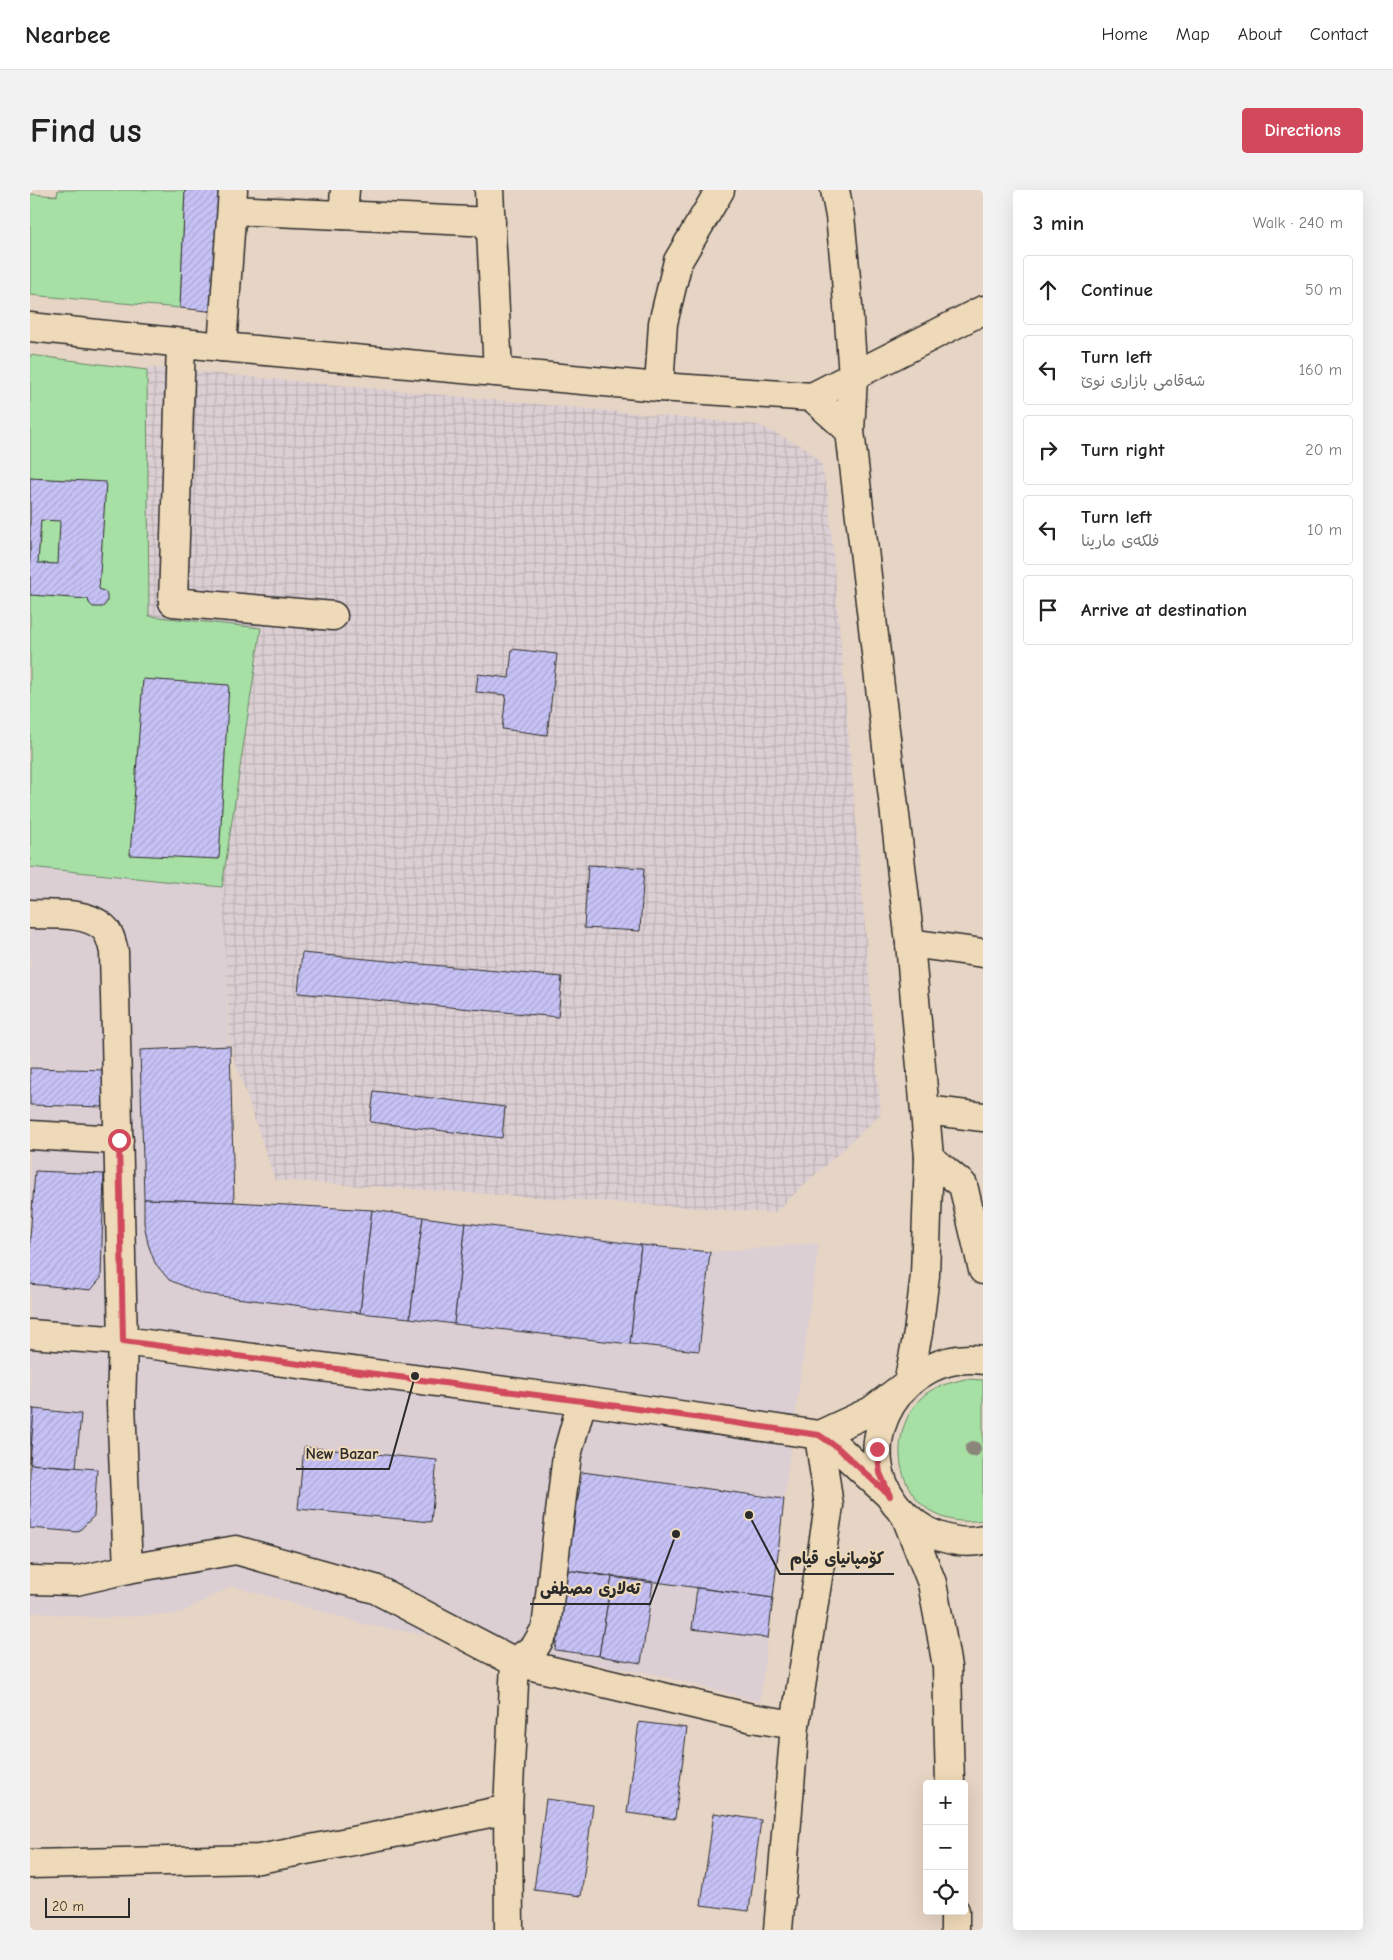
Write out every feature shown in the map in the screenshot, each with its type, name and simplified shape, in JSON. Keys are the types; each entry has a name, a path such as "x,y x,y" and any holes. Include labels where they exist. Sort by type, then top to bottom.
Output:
{"street":[{"path":"489,190 498,372"},
{"path":"659,387 663,323 678,261 720,190"},
{"path":"835,190 840,216 846,278 853,377 850,431 910,943 930,1157 925,1275 918,1333 908,1382 892,1402 881,1424 877,1449 880,1473 898,1507 932,1583 947,1666 950,1780"},
{"path":"222,347 233,200 344,202 491,222"},
{"path":"30,327 181,344 659,387 812,397 983,310"},
{"path":"181,344 173,602 333,616"},
{"path":"812,397 850,431"},
{"path":"30,914 78,917 92,920 104,927 110,937 114,952 116,971 123,1341 121,1404 128,1569"},
{"path":"910,943 983,953"},
{"path":"926,1110 983,1117"},
{"path":"30,1134 119,1140"},
{"path":"930,1157 963,1185 983,1270"},
{"path":"30,1334 123,1341 582,1401 819,1435 838,1448 898,1507 927,1532 951,1540 976,1542 983,1540"},
{"path":"819,1435 871,1411 930,1367 955,1360 983,1360"},
{"path":"509,1930 508,1809 516,1662 535,1647 546,1628 567,1454 582,1401"},
{"path":"778,1930 795,1725 829,1506 819,1435"},
{"path":"30,1580 76,1581 128,1569 236,1550 375,1589 516,1662 752,1718 795,1725"},
{"path":"30,1864 260,1859 415,1830 508,1809"},
{"path":"955,1915 955,1930"}],"shaded area":[{"path":"147,367 758,425 806,448 821,463 828,495 881,1114 774,1213 275,1180 230,1046 222,887 261,629 149,617"},
{"path":"30,865 223,884 234,1202 372,1210 710,1252 819,1243 784,1499 760,1702 658,1675 367,1625 232,1586 179,1614 104,1618 30,1612"}],"green space":[{"path":"58,190 185,190 180,308 30,295 30,194 57,196"},
{"path":"30,355 147,370 149,616 261,628 222,887 30,867"},
{"path":"965,1379 983,1380 983,1520 969,1521 945,1518 928,1509 915,1497 906,1482 901,1465 900,1447 903,1430 910,1413 921,1398 936,1388"}],"building":[{"path":"185,190 226,190 216,312 180,308"},
{"path":"30,478 106,482 99,589 106,592 107,602 103,607 93,607 88,599 30,595","holes":["41,520 60,521 58,564 38,563"]},
{"path":"512,649 557,654 547,735 502,729 506,695 476,692 478,674 509,678"},
{"path":"143,679 229,685 219,859 130,855"},
{"path":"588,865 644,868 640,931 584,928"},
{"path":"302,953 562,977 558,1017 298,993"},
{"path":"230,1046 234,1202 144,1199 140,1050"},
{"path":"30,1068 106,1070 105,1107 30,1105"},
{"path":"374,1091 505,1107 502,1138 370,1122"},
{"path":"35,1171 104,1174 101,1278 91,1290 30,1284 30,1238"},
{"path":"144,1199 372,1210 360,1313 203,1294 169,1280 155,1263 148,1244 144,1223"},
{"path":"372,1210 423,1217 410,1318 360,1313"},
{"path":"423,1217 466,1223 454,1324 410,1318"},
{"path":"466,1223 641,1245 630,1344 454,1324"},
{"path":"641,1245 710,1252 699,1351 630,1344"},
{"path":"30,1408 34,1409 30,1463"},
{"path":"34,1409 81,1414 76,1467 30,1464"},
{"path":"304,1447 437,1460 431,1522 298,1509"},
{"path":"30,1464 97,1469 94,1516 78,1532 30,1528"},
{"path":"582,1472 784,1499 773,1598 567,1570"},
{"path":"567,1570 612,1577 599,1656 555,1650"},
{"path":"612,1577 653,1583 641,1663 599,1656"},
{"path":"697,1588 773,1598 768,1638 692,1629"},
{"path":"639,1722 687,1728 675,1819 627,1813"},
{"path":"546,1799 593,1805 581,1896 534,1890"},
{"path":"714,1813 761,1820 749,1911 701,1905"}],"place":[{"name":"New Bazar","path":"415,1376"},
{"name":"کۆمپانیای قیام","path":"749,1515"},
{"name":"تەلاری مصطفی","path":"676,1534"}],"route":[{"path":"119,1140 123,1341 582,1401 819,1435 838,1448 890,1496 880,1473 877,1449"}]}
